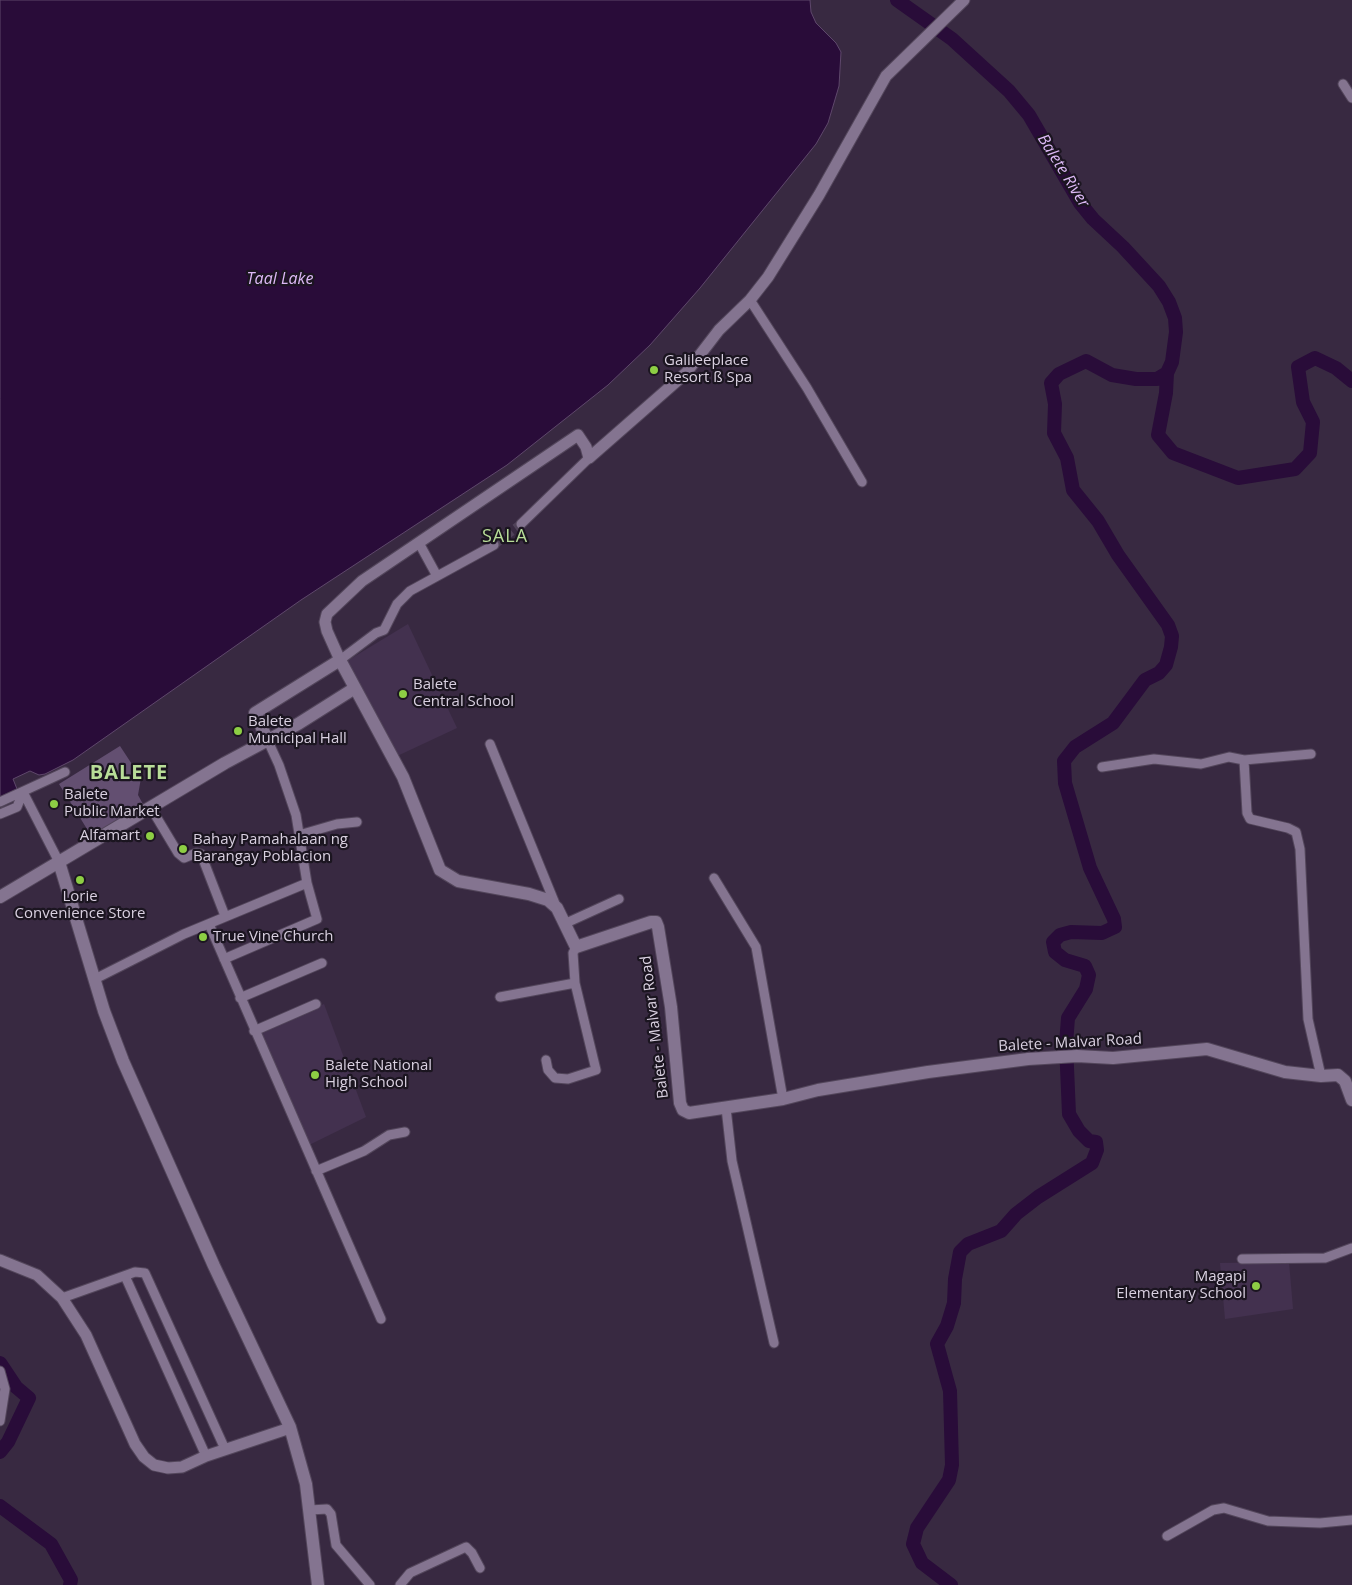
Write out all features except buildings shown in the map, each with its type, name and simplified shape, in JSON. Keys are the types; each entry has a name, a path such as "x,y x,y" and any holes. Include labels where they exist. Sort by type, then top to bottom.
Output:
{"main road":[{"path":"268,741 255,713 340,660 403,777 440,870 458,882 529,894 548,900 557,908 576,947"},
{"path":"0,897 225,763 268,741 355,688"},
{"path":"59,862 95,979 123,1061 210,1257 290,1428 302,1464 310,1510 318,1585"},
{"name":"Balete - Malvar Road","path":"576,947 656,922 671,1006 680,1103 683,1110 689,1113 783,1099 818,1090 928,1072 1051,1058 1078,1056 1113,1058 1208,1049 1285,1072 1341,1077 1352,1100"}],"street":[{"path":"521,524 589,458 686,373 719,330 750,300 784,253 886,76 916,44 959,4"},
{"path":"1343,84 1352,98"},
{"path":"750,300 807,388 862,482"},
{"path":"494,545 410,592 397,604 384,630 376,633 340,660 327,631 325,622 327,614 362,581 578,436 586,447 589,458"},
{"path":"419,542 437,576"},
{"path":"224,959 317,919 307,883 296,815 280,765 268,741"},
{"path":"490,744 557,908"},
{"path":"1102,767 1154,759 1201,764 1229,757 1244,760 1310,754"},
{"path":"1244,760 1247,813 1250,819 1288,828 1296,832 1298,837 1308,1020 1320,1076"},
{"path":"0,802 65,772"},
{"path":"0,814 17,807 26,791"},
{"path":"26,791 59,862"},
{"path":"151,808 178,853 184,858 196,853 201,854 225,916"},
{"path":"300,835 337,824 357,822"},
{"path":"714,878 756,947 783,1099"},
{"path":"95,979 225,916 307,883"},
{"path":"564,924 619,899"},
{"path":"209,924 381,1319"},
{"path":"546,1060 548,1070 555,1078 568,1079 596,1070 575,983 573,954 576,947"},
{"path":"240,998 322,963"},
{"path":"500,997 575,983"},
{"path":"254,1031 316,1004"},
{"path":"726,1108 732,1161 774,1343"},
{"path":"316,1171 364,1151 389,1135 404,1132"},
{"path":"1242,1259 1325,1258 1352,1248"},
{"path":"0,1260 37,1275 62,1298 86,1335 135,1444 144,1457 154,1466 175,1468 225,1449 290,1428"},
{"path":"62,1298 135,1272 146,1273 225,1449"},
{"path":"125,1276 206,1456"},
{"path":"0,1371 5,1389 0,1421"},
{"path":"1167,1536 1213,1510 1224,1508 1268,1521 1320,1523 1352,1520"},
{"path":"310,1510 327,1509 331,1514 336,1545 370,1585"},
{"path":"400,1585 410,1573 466,1547 480,1568"}],"shaded area":[{"name":"Balete Central School","path":"408,624 457,728 395,757 347,661"},
{"path":"120,746 141,778 138,795 144,806 92,837 59,784"},
{"name":"Balete National High School","path":"324,1004 366,1117 309,1145 260,1033"},
{"name":"Magapi Elementary School","path":"1289,1262 1293,1309 1225,1319 1220,1263"}],"water":[{"name":"Taal Lake","path":"0,0 810,0 811,12 816,23 836,43 841,52 839,86 828,123 816,144 700,288 650,345 608,385 507,465 301,600 73,760 45,774 39,775 30,771 13,779 17,789 0,797"}],"waterway":[{"name":"Balete River","path":"897,0 952,39 1009,91 1029,115 1080,203 1093,219 1123,247 1159,286 1169,302 1175,318 1176,332 1172,362 1167,373 1166,393 1158,435 1173,453 1238,478 1295,469 1310,453 1313,422 1303,402 1298,367 1315,358 1336,368 1352,381"},
{"path":"951,1585 922,1563 913,1544 917,1528 949,1480 952,1465 950,1391 937,1344 947,1326 954,1303 955,1279 960,1252 968,1244 1001,1231 1016,1214 1038,1197 1092,1163 1097,1150 1096,1142 1089,1141 1079,1131 1069,1114 1066,1044 1068,1018 1086,989 1089,975 1085,966 1065,960 1055,952 1053,942 1060,935 1071,932 1102,933 1115,927 1114,919 1090,868 1065,783 1064,761 1075,747 1113,723 1145,680 1159,673 1166,665 1172,636 1168,625 1118,555 1098,521 1073,490 1067,458 1054,433 1055,404 1051,383 1059,374 1086,361 1112,375 1136,379 1157,379 1167,373"},
{"path":"0,1363 16,1387 29,1398 8,1442 0,1452"},
{"path":"0,1506 51,1544 71,1580 70,1585"}],"tunnel":[{"path":"494,545 521,524"}],"place":[{"name":"Galileeplace Resort ß Spa","path":"654,370"},
{"name":"Balete Central School","path":"403,694"},
{"name":"Balete Municipal Hall","path":"238,731"},
{"name":"Balete Public Market","path":"54,804"},
{"name":"Alfamart","path":"150,836"},
{"name":"Bahay Pamahalaan ng Barangay Poblacion","path":"183,849"},
{"name":"Lorie Convenience Store","path":"80,880"},
{"name":"True Vine Church","path":"203,937"},
{"name":"Balete National High School","path":"315,1075"},
{"name":"Magapi Elementary School","path":"1256,1286"}],"district":[{"name":"SALA","path":"505,537"},
{"name":"BALETE","path":"129,773"}]}
